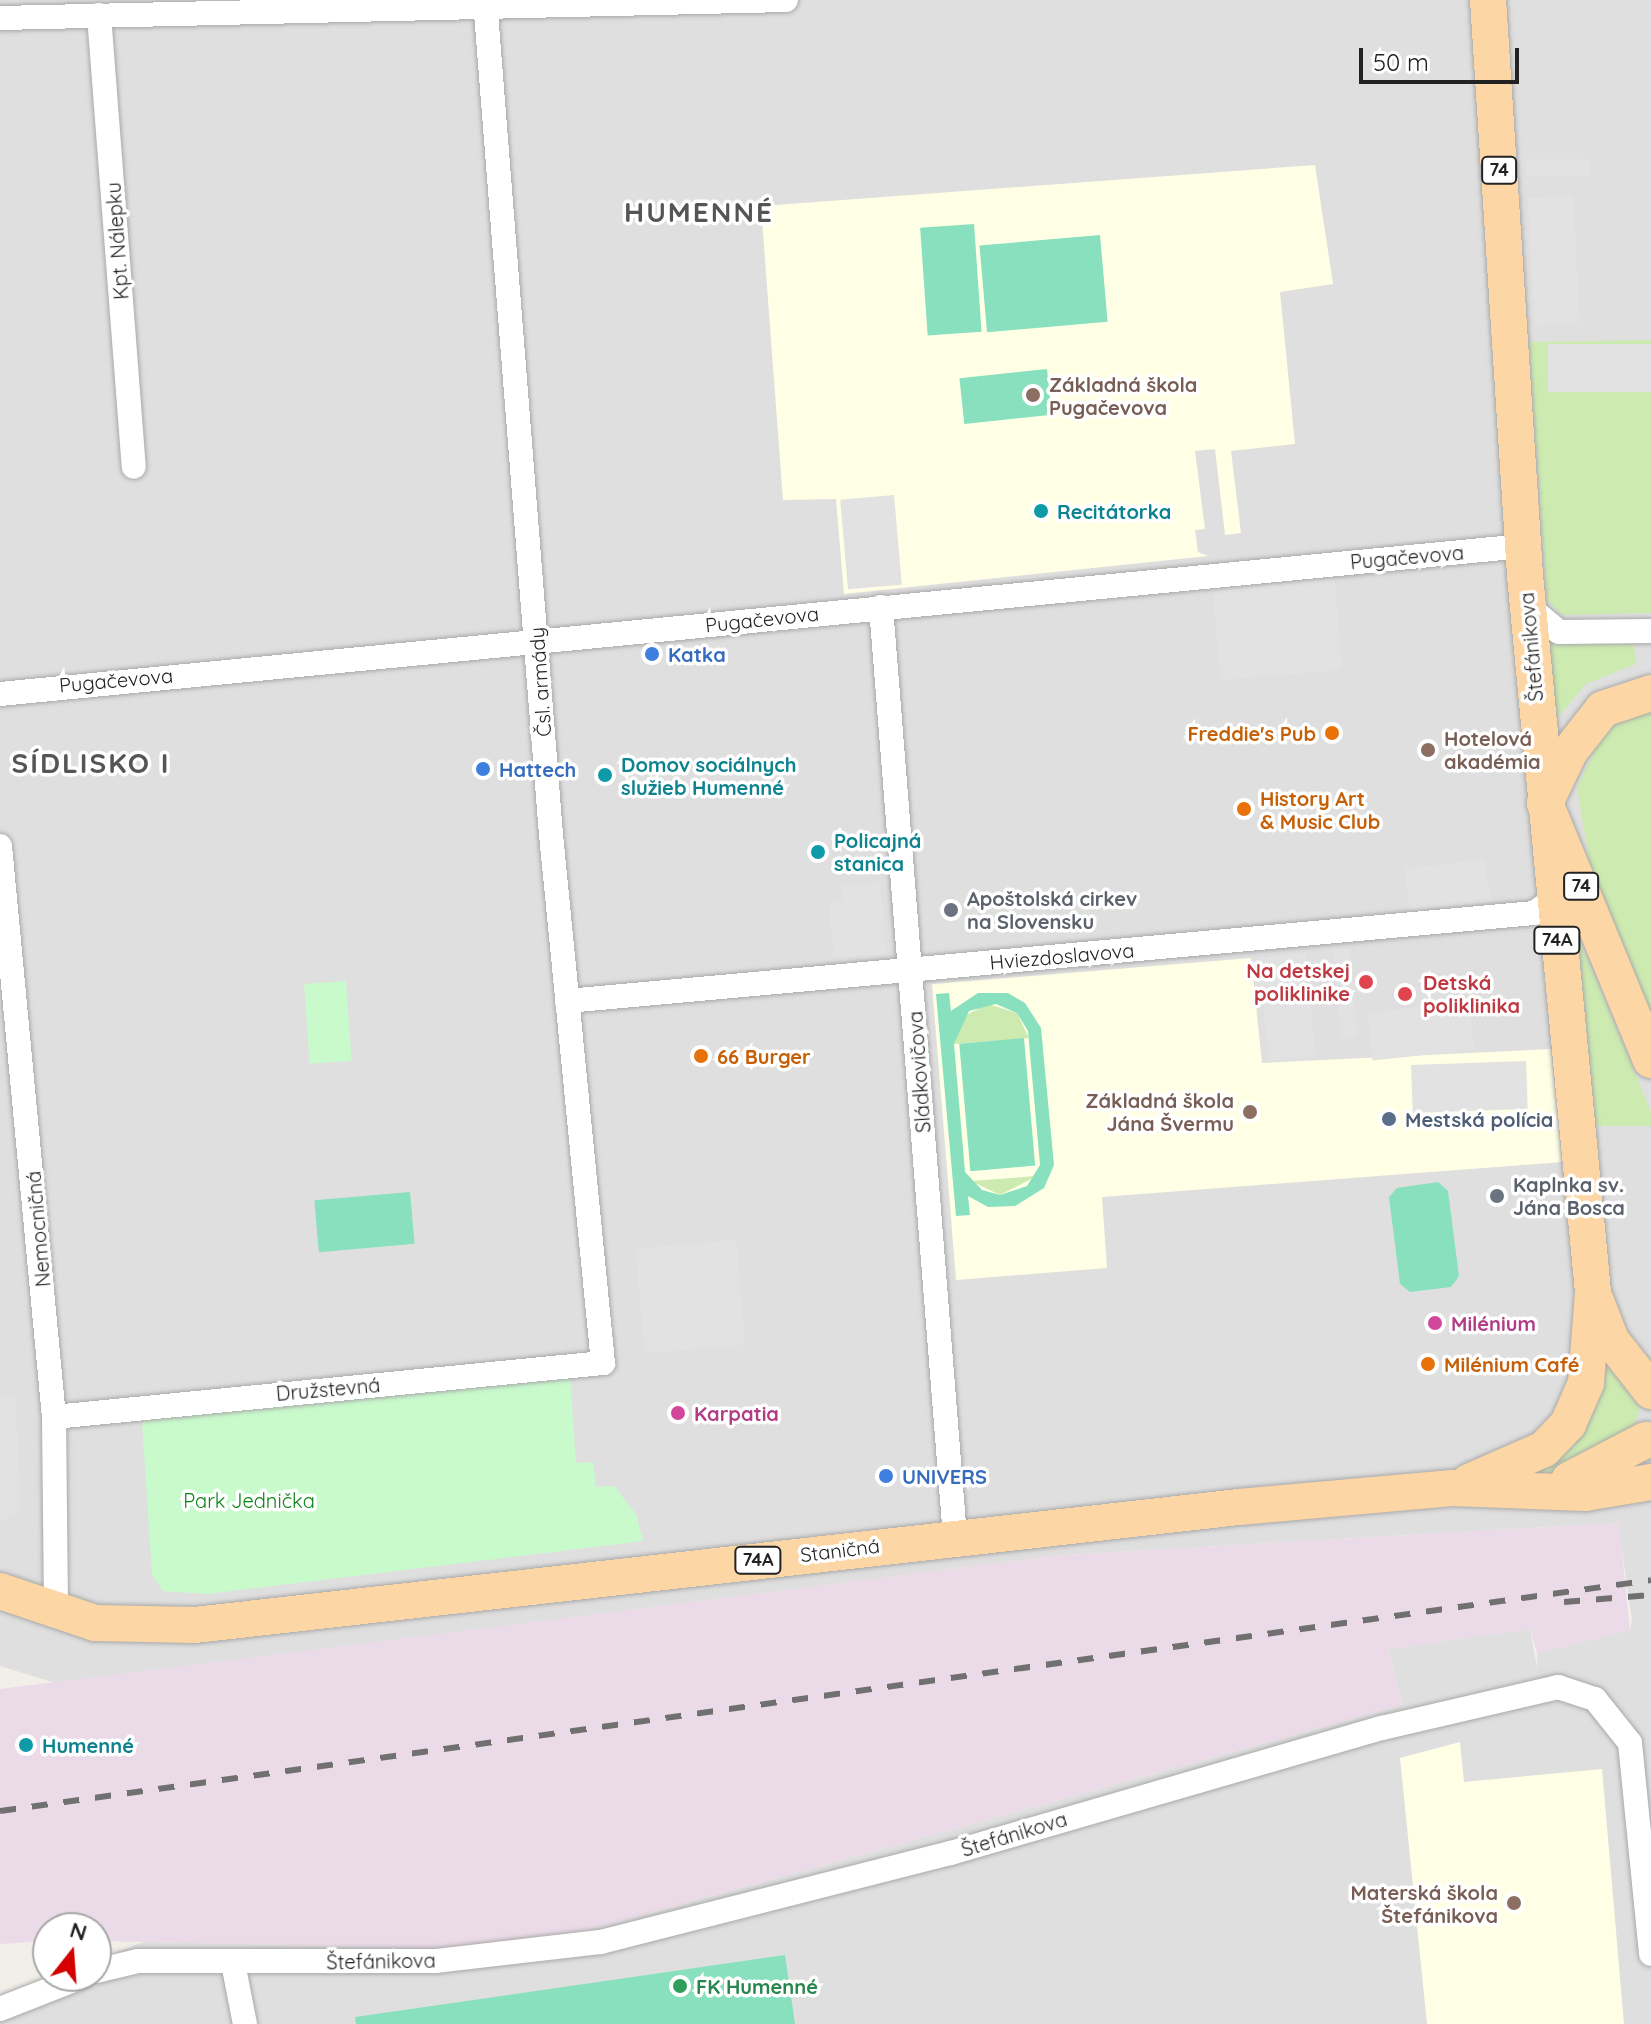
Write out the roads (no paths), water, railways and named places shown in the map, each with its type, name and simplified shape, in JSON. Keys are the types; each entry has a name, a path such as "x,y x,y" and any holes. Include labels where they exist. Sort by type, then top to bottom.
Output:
{"main road":[{"name":"Štefánikova","path":"1488,0 1528,606 1553,899 1593,1292"},
{"path":"1545,803 1570,751 1603,709 1651,693"},
{"name":"74","path":"1545,803 1651,1060"},
{"name":"74A","path":"1593,1292 1611,1340 1651,1391"},
{"name":"74A","path":"1452,1488 1520,1463 1568,1424 1586,1383 1593,1292"},
{"name":"74A","path":"1533,1492 1648,1449 1651,1403"},
{"name":"74A","path":"1533,1492 1651,1482"},
{"name":"Staničná","path":"56,1614 148,1626 347,1611 955,1536 1452,1488 1533,1492"},
{"name":"74A","path":"0,1591 56,1614"}],"street":[{"path":"0,18 486,3 786,0"},
{"name":"Čsl. armády","path":"486,3 567,1001 603,1363"},
{"name":"Kpt. Nálepku","path":"99,15 134,467"},
{"name":"Pugačevova","path":"0,694 1524,546"},
{"path":"1528,606 1559,632 1651,631"},
{"name":"Sládkovičova","path":"881,607 955,1536"},
{"name":"Nemocničná","path":"0,846 54,1417 56,1614"},
{"name":"Hviezdoslavova","path":"567,1001 1534,913 1553,899"},
{"name":"Družstevná","path":"54,1417 603,1363"},
{"name":"Štefánikova","path":"112,1967 138,1961 436,1961 601,1942 1536,1688 1595,1699 1623,1728 1647,1883 1651,1954"},
{"path":"233,1963 245,2024"},
{"path":"9,2013 52,1992"}],"railway":[{"path":"0,1811 1651,1580"},
{"path":"1564,1602 1651,1595"}],"place":[{"name":"Základná škola Pugačevova","path":"1033,395"},
{"name":"Recitátorka","path":"1041,511"},
{"name":"Katka","path":"652,654"},
{"name":"Freddie's Pub","path":"1332,733"},
{"name":"Hotelová akadémia","path":"1428,750"},
{"name":"Hattech","path":"483,769"},
{"name":"Domov sociálnych služieb Humenné","path":"605,775"},
{"name":"History Art & Music Club","path":"1244,809"},
{"name":"Policajná stanica","path":"818,852"},
{"name":"Apoštolská cirkev na Slovensku","path":"951,910"},
{"name":"Na detskej poliklinike","path":"1366,982"},
{"name":"Detská poliklinika","path":"1405,994"},
{"name":"66 Burger","path":"701,1056"},
{"name":"Základná škola Jána Švermu","path":"1250,1112"},
{"name":"Mestská polícia","path":"1389,1119"},
{"name":"Kaplnka sv. Jána Bosca","path":"1497,1196"},
{"name":"Milénium","path":"1435,1323"},
{"name":"Milénium Café","path":"1428,1364"},
{"name":"Karpatia","path":"678,1413"},
{"name":"UNIVERS","path":"886,1476"},
{"name":"Humenné","path":"26,1745"},
{"name":"Materská škola Štefánikova","path":"1514,1903"},
{"name":"FK Humenné","path":"680,1986"}],"district":[{"name":"HUMENNÉ","path":"699,212"},
{"name":"SÍDLISKO I","path":"91,763"}],"park label":[{"name":"Park Jednička","path":"249,1500"}]}
